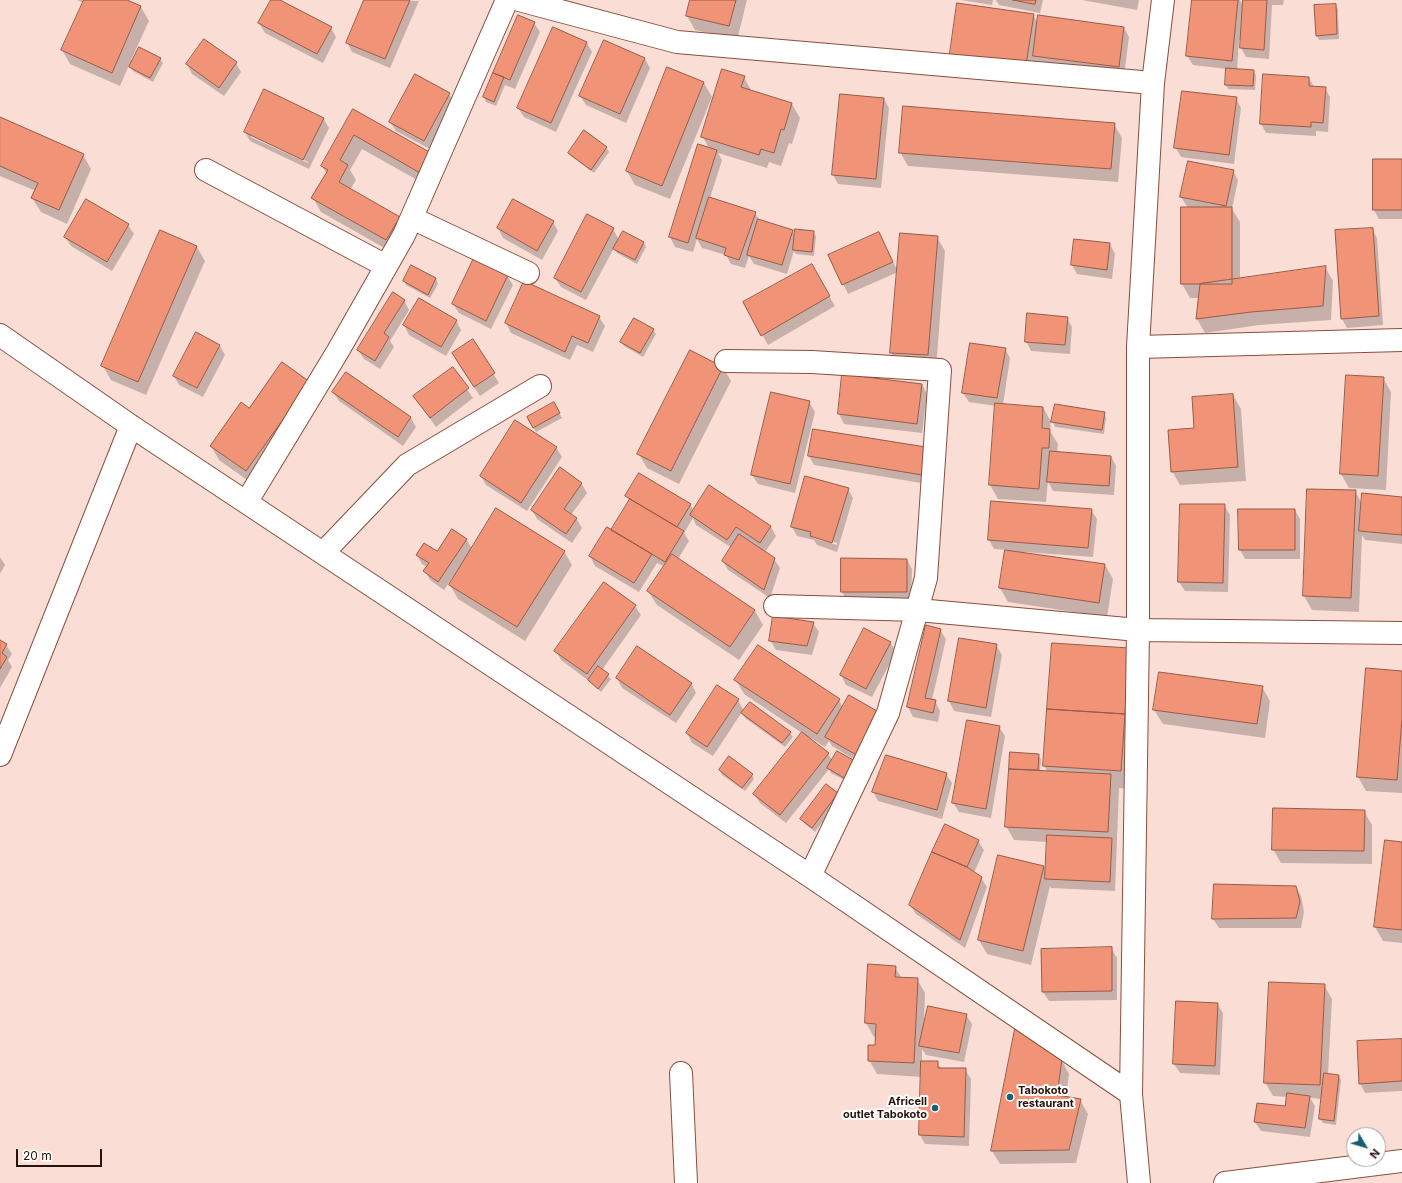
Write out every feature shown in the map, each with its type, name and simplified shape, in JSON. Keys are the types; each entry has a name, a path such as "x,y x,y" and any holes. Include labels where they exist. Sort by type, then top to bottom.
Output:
{"main road":[{"path":"247,501 338,351 412,218 507,0"},
{"path":"519,0 677,42 1153,83"},
{"path":"1139,1183 1132,1094 1138,630 1138,347 1153,83 1163,0"},
{"path":"206,170 386,266"},
{"path":"412,218 528,273"},
{"path":"0,335 131,426 247,501 810,876 1132,1094"},
{"path":"1138,347 1402,340"},
{"path":"726,361 812,362 940,370 926,578 918,610 888,713 810,876"},
{"path":"323,553 407,465 540,386"},
{"path":"0,755 131,426"},
{"path":"775,606 918,610 1138,630 1402,633"},
{"path":"681,1073 686,1183"},
{"path":"1225,1183 1402,1161"}],"building":[{"path":"84,0 127,0 141,6 112,73 61,50"},
{"path":"271,0 280,0 332,27 317,54 258,23"},
{"path":"364,0 410,0 385,59 346,43"},
{"path":"690,0 736,0 729,26 686,16"},
{"path":"1013,0 1036,0 1035,4"},
{"path":"1192,0 1238,0 1232,61 1186,56"},
{"path":"1243,0 1267,0 1264,50 1240,48"},
{"path":"957,3 1034,14 1025,71 949,60"},
{"path":"1336,4 1337,34 1316,36 1314,5"},
{"path":"518,15 535,22 510,80 493,73"},
{"path":"1038,15 1124,27 1119,67 1033,56"},
{"path":"553,27 587,42 551,123 517,108"},
{"path":"204,39 237,62 219,88 186,64"},
{"path":"604,40 645,58 620,114 579,96"},
{"path":"139,47 161,58 150,78 129,67"},
{"path":"667,67 704,82 662,186 626,171"},
{"path":"1226,68 1254,70 1253,86 1225,85"},
{"path":"722,69 745,76 741,87 792,103 784,130 781,129 774,153 761,149 759,155 701,137"},
{"path":"493,73 504,77 494,102 483,97"},
{"path":"415,74 450,93 424,141 389,122"},
{"path":"1263,74 1309,77 1309,86 1326,87 1323,123 1311,122 1311,127 1260,124"},
{"path":"264,89 324,118 303,160 244,132"},
{"path":"1182,91 1237,97 1229,155 1174,148"},
{"path":"840,94 884,98 876,179 832,175"},
{"path":"903,106 1115,123 1111,169 899,153"},
{"path":"353,109 431,153 420,173 354,135 340,160 348,165 339,182 400,217 386,240 311,198 328,170 321,166"},
{"path":"0,117 84,154 59,210 31,198 38,183 0,166"},
{"path":"584,130 607,147 591,170 568,153"},
{"path":"698,144 717,150 688,243 669,237"},
{"path":"1373,159 1402,159 1402,210 1373,210"},
{"path":"1188,161 1234,170 1226,206 1180,197"},
{"path":"709,197 756,212 739,260 724,255 726,248 696,238"},
{"path":"86,199 129,224 107,262 64,237"},
{"path":"513,199 554,221 537,251 497,228"},
{"path":"1181,207 1232,207 1232,284 1181,284"},
{"path":"587,214 614,228 581,292 554,278"},
{"path":"758,219 793,230 782,265 747,255"},
{"path":"1373,228 1379,316 1341,319 1335,230"},
{"path":"795,229 814,231 812,252 793,250"},
{"path":"160,230 197,246 138,382 101,366"},
{"path":"623,231 644,242 635,260 613,249"},
{"path":"879,232 893,262 842,285 828,255"},
{"path":"900,233 938,236 928,355 890,353"},
{"path":"1074,239 1110,243 1107,270 1071,265"},
{"path":"474,258 508,275 486,321 452,304"},
{"path":"812,264 830,296 761,336 743,302"},
{"path":"411,265 436,278 428,295 403,281"},
{"path":"1326,266 1323,306 1251,312 1196,319 1200,284"},
{"path":"524,281 600,316 588,343 572,336 565,352 505,323"},
{"path":"393,292 405,300 384,333 389,337 375,361 357,350"},
{"path":"419,298 457,320 441,347 403,325"},
{"path":"1027,313 1068,317 1065,345 1025,342"},
{"path":"634,318 654,329 640,353 620,342"},
{"path":"196,332 220,345 197,388 173,376"},
{"path":"473,339 495,373 474,387 452,353"},
{"path":"970,343 1006,348 997,398 962,393"},
{"path":"690,350 723,367 671,471 637,454"},
{"path":"282,362 310,382 246,471 210,446 241,402 249,408"},
{"path":"453,367 469,388 430,418 413,396"},
{"path":"346,372 411,417 398,437 332,392"},
{"path":"842,374 922,384 917,424 838,414"},
{"path":"1346,375 1384,377 1378,476 1340,474"},
{"path":"771,392 810,401 790,484 751,475"},
{"path":"1233,394 1238,467 1171,472 1168,430 1194,428 1192,397"},
{"path":"554,402 560,413 533,428 527,417"},
{"path":"995,403 1043,407 1042,428 1050,429 1049,448 1042,448 1039,489 989,485"},
{"path":"1055,404 1105,412 1102,430 1051,422"},
{"path":"515,420 557,447 521,503 480,476"},
{"path":"813,429 932,448 928,476 808,456"},
{"path":"1050,451 1111,456 1109,486 1047,482"},
{"path":"560,467 582,483 564,509 577,518 566,534 531,510"},
{"path":"639,473 691,504 677,527 625,496"},
{"path":"805,476 849,488 832,543 810,536 811,532 791,527"},
{"path":"709,485 771,526 760,543 736,527 727,540 690,515"},
{"path":"1307,489 1356,490 1351,598 1303,596"},
{"path":"1362,493 1402,497 1402,535 1359,531"},
{"path":"630,499 684,531 665,562 611,530"},
{"path":"991,501 1092,509 1088,548 988,540"},
{"path":"1180,504 1225,504 1223,583 1178,582"},
{"path":"496,508 565,551 517,627 449,585"},
{"path":"1238,509 1295,509 1295,550 1239,550"},
{"path":"607,527 652,554 634,583 589,556"},
{"path":"452,529 467,539 438,582 423,571 429,563 416,555 424,543 437,551"},
{"path":"739,534 775,558 764,590 722,561"},
{"path":"1005,550 1105,564 1099,603 999,588"},
{"path":"672,554 755,610 730,647 647,591"},
{"path":"841,558 907,559 907,592 841,592"},
{"path":"604,582 636,605 587,674 554,651"},
{"path":"773,616 814,622 807,646 769,641"},
{"path":"926,625 941,629 925,698 936,700 933,713 907,707"},
{"path":"864,628 891,642 866,689 840,675"},
{"path":"959,638 997,644 986,708 948,701"},
{"path":"0,640 7,644 2,653 7,657 0,669"},
{"path":"1052,643 1129,648 1125,714 1047,709"},
{"path":"758,645 840,699 817,734 734,680"},
{"path":"637,646 692,683 670,715 616,678"},
{"path":"598,666 609,674 598,689 588,680"},
{"path":"1366,668 1402,671 1402,719 1397,780 1357,777"},
{"path":"1159,672 1263,686 1257,724 1153,710"},
{"path":"717,685 739,699 707,747 686,733"},
{"path":"849,695 884,715 860,757 825,737"},
{"path":"750,702 791,732 782,743 741,713"},
{"path":"1047,709 1125,714 1121,771 1043,766"},
{"path":"967,720 1000,726 986,809 952,803"},
{"path":"802,732 829,753 780,815 753,794"},
{"path":"837,751 855,761 846,779 827,768"},
{"path":"1010,752 1039,754 1038,770 1009,769"},
{"path":"886,755 947,773 937,810 872,792"},
{"path":"729,756 753,774 742,788 719,770"},
{"path":"1009,769 1111,774 1108,832 1005,827"},
{"path":"826,784 838,793 812,828 800,819"},
{"path":"1273,808 1365,810 1364,851 1272,850"},
{"path":"945,824 979,840 967,867 932,852"},
{"path":"1047,835 1112,838 1110,882 1045,879"},
{"path":"1385,840 1402,842 1402,930 1374,927"},
{"path":"932,852 967,867 982,877 960,940 909,905"},
{"path":"998,855 1044,866 1023,951 978,940"},
{"path":"1214,884 1296,886 1300,902 1296,918 1212,919"},
{"path":"1112,947 1112,991 1042,992 1041,949"},
{"path":"868,964 896,966 895,977 918,978 914,1063 868,1061 868,1045 875,1045 876,1024 865,1023"},
{"path":"1269,982 1325,984 1320,1085 1264,1083"},
{"path":"1176,1001 1218,1003 1215,1066 1173,1064"},
{"path":"928,1006 967,1014 959,1053 919,1046"},
{"path":"1015,1029 1062,1059 1057,1095 1081,1099 1069,1150 991,1151"},
{"path":"1402,1039 1402,1081 1359,1084 1357,1041"},
{"path":"921,1061 938,1061 938,1068 966,1068 964,1137 919,1135"},
{"path":"1324,1073 1339,1075 1334,1121 1319,1119"},
{"path":"1287,1093 1310,1096 1305,1128 1254,1122 1257,1103 1285,1106"}],"place":[{"name":"Tabokoto restaurant","path":"1010,1097"},
{"name":"Africell outlet Tabokoto","path":"935,1108"}]}
